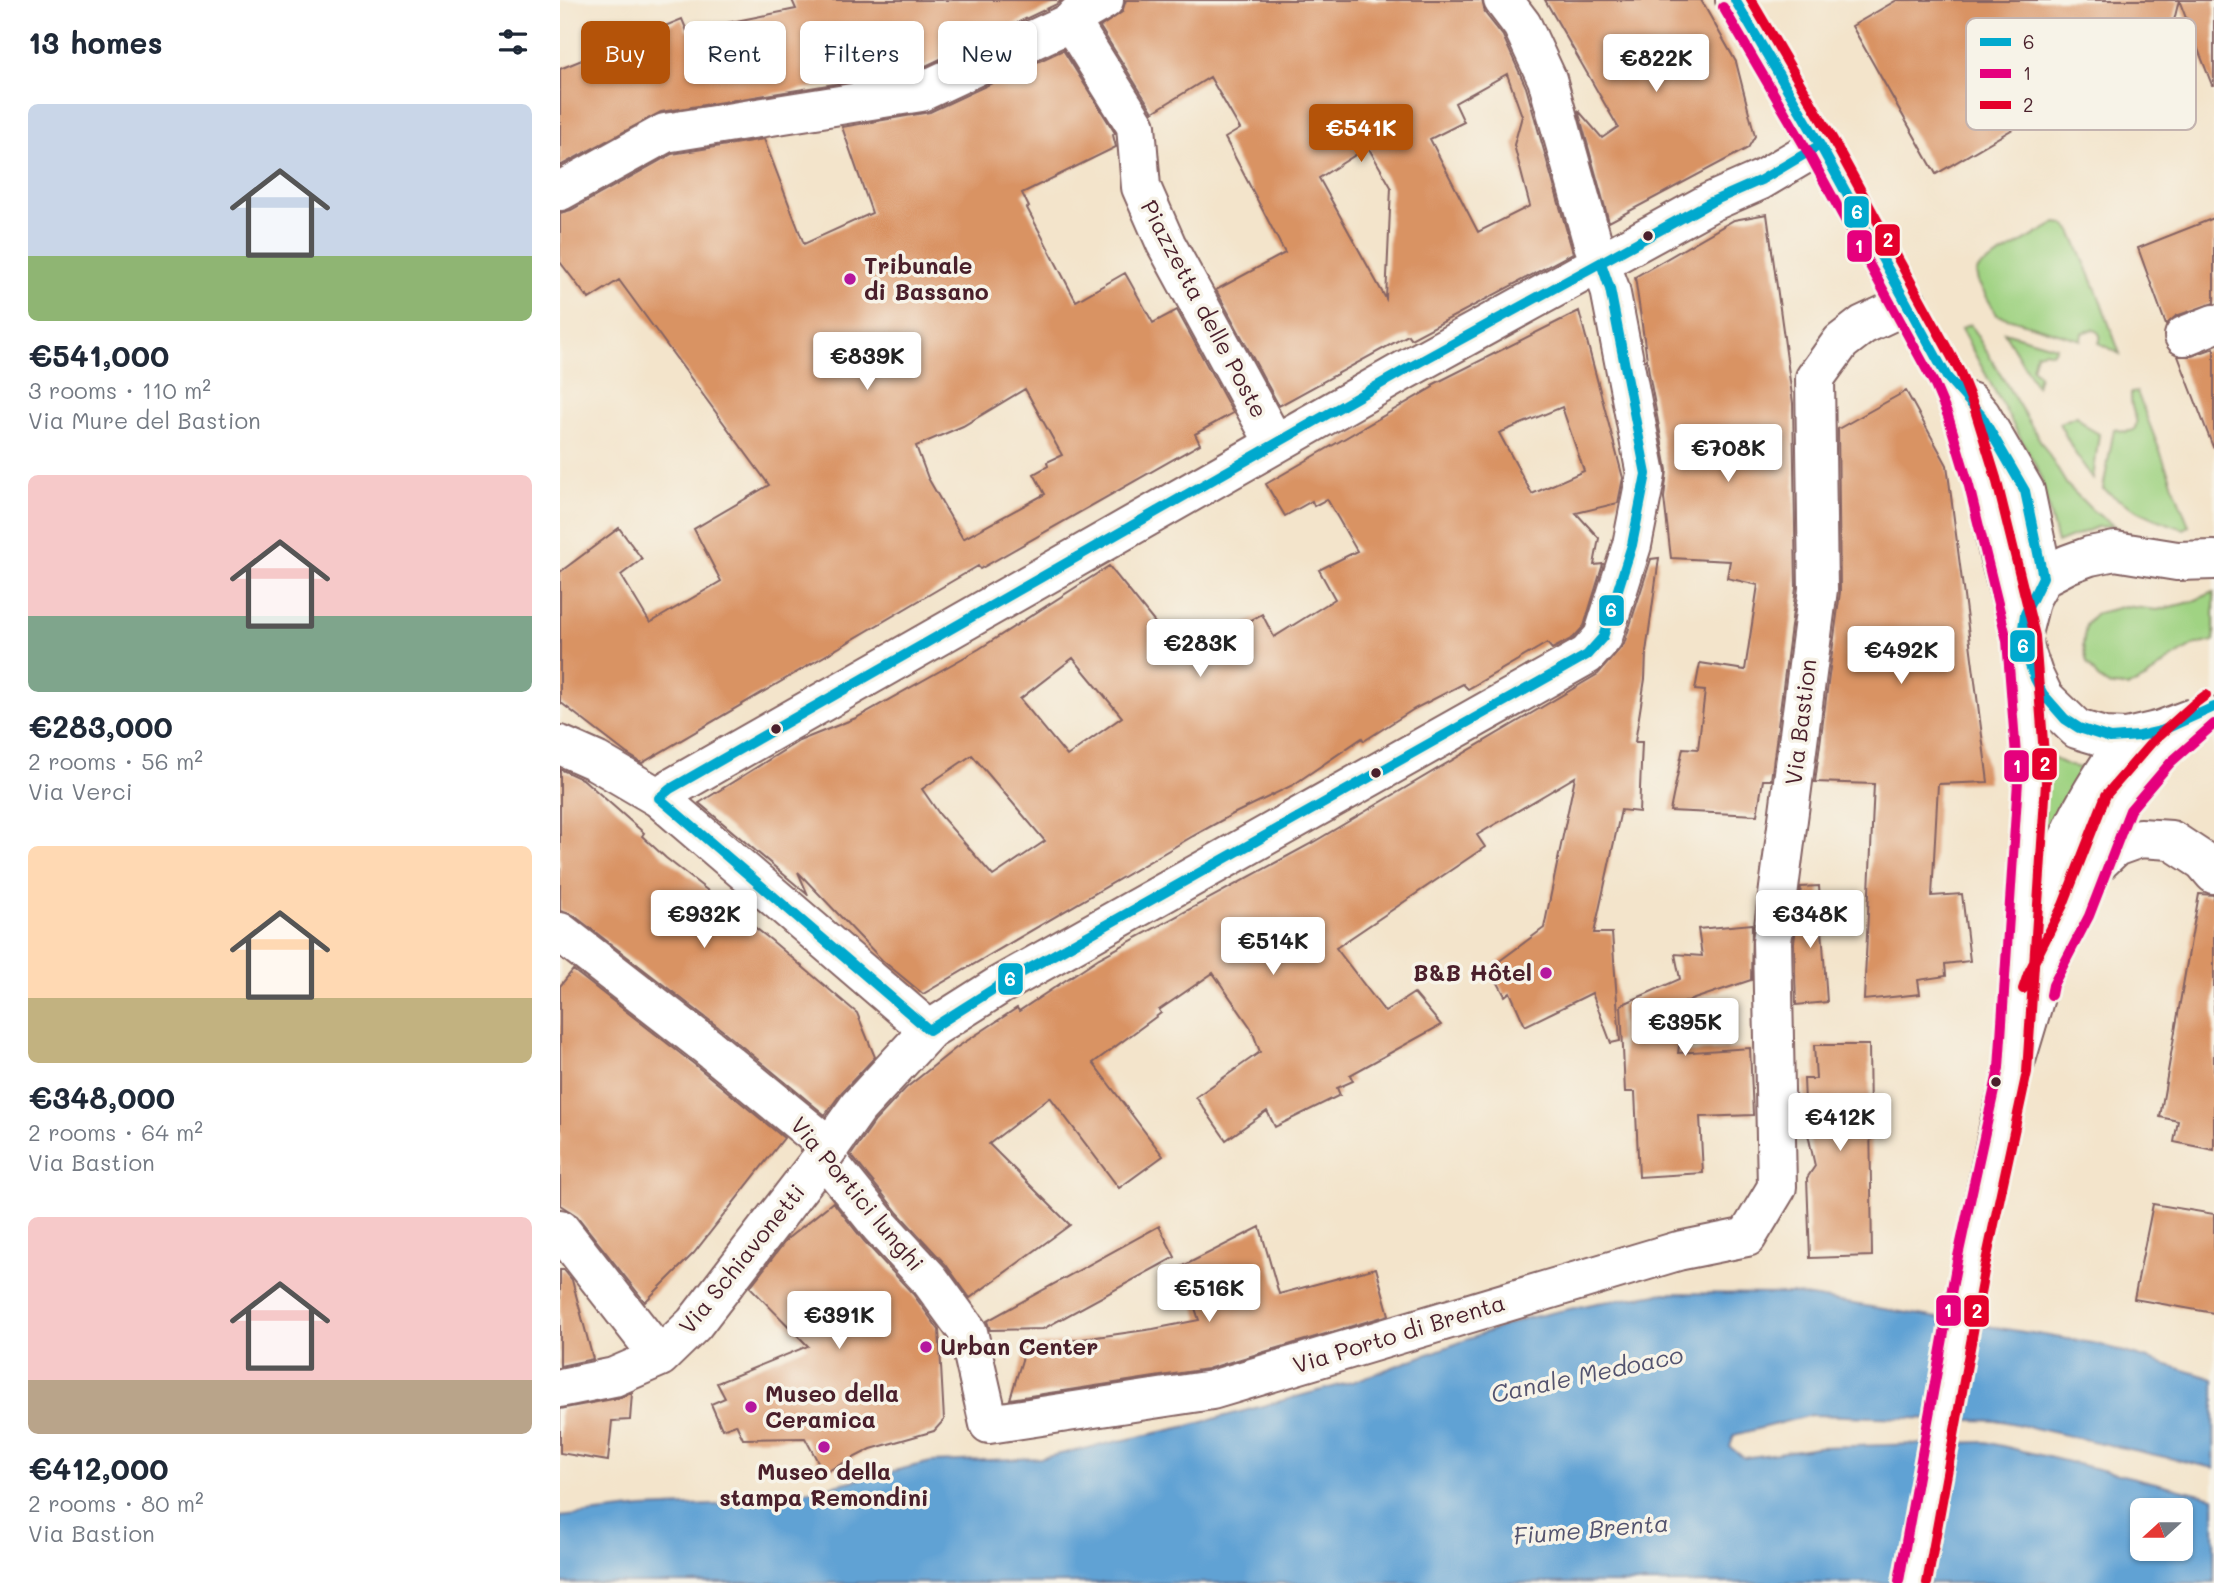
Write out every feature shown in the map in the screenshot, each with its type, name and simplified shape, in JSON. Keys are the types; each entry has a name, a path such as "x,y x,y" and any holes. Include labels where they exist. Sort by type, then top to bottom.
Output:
{"street":[{"path":"560,191 665,133 921,92 1071,22 1076,16 1104,0"},
{"path":"1503,0 1521,25 1547,79 1593,244 1601,263"},
{"path":"1735,0 1820,145 1947,377 1961,411 1983,482 1998,555 2021,638 2044,697 2077,729 2104,737 2127,738 2161,730 2208,710"},
{"name":"Piazzetta delle Poste","path":"1071,22 1136,126 1141,187 1166,244 1275,444"},
{"path":"659,798 682,782 1275,444 1711,202 1761,180 1820,145"},
{"name":"Via Schiavonetti","path":"660,1357 694,1324 858,1107 929,1030 1000,985 1587,655 1603,637 1632,545 1646,474 1610,289 1601,263"},
{"name":"Via Bastion","path":"1777,1186 1772,942 1818,589 1815,378 1841,342 1863,326 1908,304"},
{"path":"1947,377 1981,415 2025,491 2043,577"},
{"path":"2012,1070 2032,781 2021,638 2031,598 2043,577 2090,556 2115,551 2177,561 2214,560"},
{"path":"1913,1583 1971,1263 2012,1070 2040,980 2076,911 2118,803 2161,752 2208,710"},
{"path":"2040,980 2047,914 2063,852 2094,788 2127,738"},
{"path":"560,745 596,761 659,798 929,1030"},
{"path":"2094,867 2115,847 2140,838 2171,839 2203,861 2214,874"},
{"name":"Via Portici lunghi","path":"560,932 815,1135 830,1164 880,1226 930,1280 968,1332 989,1424"},
{"name":"Via Porto di Brenta","path":"989,1424 1212,1390 1678,1251 1746,1237 1777,1186"},
{"path":"560,1229 660,1357 614,1377 560,1388"}],"green space":[{"path":"2056,223 2064,224 2071,231 2120,354 2099,343 2100,335 2093,329 2082,333 2081,340 1997,315 1978,282 1976,273 1980,267"},
{"path":"1970,324 2067,485 2092,510 2114,526 2097,527 2057,543 2040,474 1961,329"},
{"path":"2004,332 2056,347 2052,353 2036,353 2032,368 2039,375 2036,386"},
{"path":"2137,392 2189,526 2184,529 2142,513 2103,489 2114,429 2126,432 2134,430 2136,419 2131,393"},
{"path":"2077,416 2087,427 2099,434 2093,479 2059,423"},
{"path":"2214,592 2214,641 2192,646 2147,678 2128,687 2110,686 2098,678 2087,663 2083,645 2086,625 2095,614 2125,606 2157,610 2191,602"},
{"path":"2046,755 2067,765 2089,770 2043,853"}],"water":[{"path":"1665,1293 1792,1294 2098,1344 2214,1379 2214,1468 2002,1421 1811,1415 1734,1435 1730,1447 1744,1458 1818,1447 1986,1442 2214,1497 2214,1583 560,1583 560,1517 642,1508 736,1504 822,1488 931,1462 1042,1458 1188,1426 1355,1381 1523,1319 1597,1303"}],"building":[{"path":"792,0 1062,0 1021,21 938,21 938,60 924,67 924,21 800,21 800,84 834,84 661,112 560,166 560,69 581,60 581,84 670,84 670,24 682,19 684,84 786,84 786,21 737,21 796,9"},
{"path":"1126,0 1482,0 1485,13 1503,36 1526,87 1573,253 1411,339 1408,335 1279,406 1216,290 1285,253 1225,138 1240,129 1210,77 1153,112 1100,27 1122,12","holes":["1507,74 1522,116 1514,145 1530,206 1478,232 1430,139 1464,122 1455,103","1368,147 1391,187 1386,299 1319,178"]},
{"path":"1545,0 1701,0 1736,62 1755,136 1748,148 1609,222 1578,110 1602,138 1618,127"},
{"path":"1897,0 2179,0 2175,18 1966,18 1966,130 2011,130 1936,174 1852,26"},
{"path":"2179,0 2214,0 2214,85 2196,44 2196,18 2186,18"},
{"path":"1063,50 1115,133 1113,135 1116,147 1022,193 1029,207 1027,208 1076,301 1125,273 1153,323 1177,310 1233,413 1195,434 1200,444 980,569 978,566 642,763 560,702 560,572 619,528 642,559 621,575 650,623 721,581 694,529 769,485 619,280 589,299 586,296 560,262 560,213 571,210 672,154 764,139 804,244 872,213 842,127 930,112 990,84 1037,84 1037,62","holes":["1025,389 1062,455 1047,462 1048,466 1034,474 1045,494 963,539 928,478 916,446 963,426"]},
{"path":"1767,214 1793,403 1796,588 1771,780 1763,780 1757,815 1670,811 1683,748 1698,749 1705,691 1695,690 1700,663 1745,670 1758,585 1727,578 1730,561 1671,558 1664,498 1667,470 1635,277 1734,220"},
{"path":"2214,218 2214,303 2176,316 2166,325 2138,248"},
{"path":"1579,311 1623,478 1618,503 1576,513 1599,538 1594,565 1603,564 1584,626 1573,638 1552,649 1547,643 1468,689 1463,684 1414,709 1364,741 1362,738 1293,785 1193,836 923,994 882,960 798,872 808,895 699,803 799,741 856,718 979,649 1109,566 1168,639 1185,633 1195,651 1262,614 1274,637 1335,599 1319,570 1357,551 1327,499 1314,506 1312,501 1285,516 1266,484 1433,387 1432,385","holes":["1562,407 1584,471 1532,494 1499,433","1073,658 1122,717 1067,756 1020,699","972,755 1045,841 993,876 940,815 922,789"]},
{"path":"2214,348 2213,447 2178,356 2192,356"},
{"path":"1906,391 1947,465 1988,782 1938,784 1932,896 1962,894 1970,961 1945,964 1946,976 1918,980 1920,994 1864,1000 1874,784 1815,782 1840,592 1838,429"},
{"path":"1659,558 1635,742 1642,742 1639,812 1621,810 1594,933 1612,933 1620,1041 1611,1043 1592,993 1525,1026 1510,992 1505,996 1490,968 1544,928 1575,777 1477,835 1485,847 1336,948 1385,1012 1414,993 1441,1025 1350,1075 1353,1081 1337,1088 1340,1095 1275,1127 1267,1111 1226,1140 1196,1097 1260,1052 1251,1028 1213,973 1159,1010 1161,1013 1093,1063 1163,1156 1119,1188 1050,1097 989,1144 1070,1225 970,1298 946,1265 897,1212 851,1155 875,1121 906,1088 956,1048 1017,1008 1019,1011 1099,958 1312,843 1598,674 1624,644 1651,559"},
{"path":"560,769 584,780 644,833 642,836 666,858 771,940 857,1013 875,1057 842,1092 825,1115 722,1030 573,915 560,911"},
{"path":"1819,886 1827,1002 1796,1005 1794,943 1801,887"},
{"path":"2199,894 2214,895 2214,1150 2174,1142 2178,1121 2160,1117"},
{"path":"1752,924 1751,980 1685,1002 1678,1053 1750,1048 1753,1115 1700,1117 1703,1173 1639,1177 1635,1092 1625,1092 1621,1005 1680,979 1675,954 1702,956 1698,929"},
{"path":"573,970 784,1138 694,1253 645,1302 577,1216 560,1205 560,986"},
{"path":"1814,1045 1869,1045 1872,1256 1810,1258 1807,1178 1815,1166 1806,1125 1804,1079 1816,1079"},
{"path":"833,1202 864,1241 913,1294 939,1330 944,1420 934,1431 871,1449 824,1473 805,1438 743,1439 736,1424 722,1429 711,1404 725,1398 717,1383 808,1346 750,1287 787,1239"},
{"path":"2153,1204 2214,1214 2214,1313 2134,1299"},
{"path":"1159,1226 1175,1257 1043,1329 990,1330 987,1321"},
{"path":"1260,1227 1279,1294 1376,1268 1389,1315 1207,1369 1010,1399 1026,1347 1199,1320 1181,1267"},
{"path":"560,1270 564,1270 572,1280 593,1359 560,1366"},
{"path":"632,1393 630,1420 612,1421 608,1461 560,1453 560,1409"}],"transit line":[{"name":"6","path":"1735,0 1820,145 1947,377 1981,415 2025,491 2043,577 2025,614 2021,641 2043,694 2065,719 2079,728 2110,738 2161,731 2214,707"},
{"name":"2","path":"1751,0 1832,138 1960,372 1996,478 2035,636 2046,782 2027,1072 1985,1266 1927,1583"},
{"name":"1","path":"1723,7 1808,152 1934,383 1948,416 1969,486 2007,640 2018,781 1999,1068 1957,1261 1899,1581"},
{"name":"6","path":"1601,263 1610,289 1646,474 1632,545 1603,637 1587,655 1000,985 929,1030 659,798 670,789 1405,370 1711,202 1761,180 1820,145"},
{"name":"2","path":"2023,989 2063,905 2106,795 2152,742 2206,695"},
{"name":"1","path":"2051,995 2053,985 2089,916 2130,810 2171,762 2214,724"}],"place":[{"name":"Tribunale di Bassano","path":"850,279"},
{"name":"B&B Hôtel","path":"1546,973"},
{"name":"Urban Center","path":"926,1347"},
{"name":"Museo della Ceramica","path":"751,1407"},
{"name":"Museo della stampa Remondini","path":"824,1447"}],"water label":[{"name":"Canale Medoaco","path":"1587,1375"},
{"name":"Fiume Brenta","path":"1591,1530"}]}
